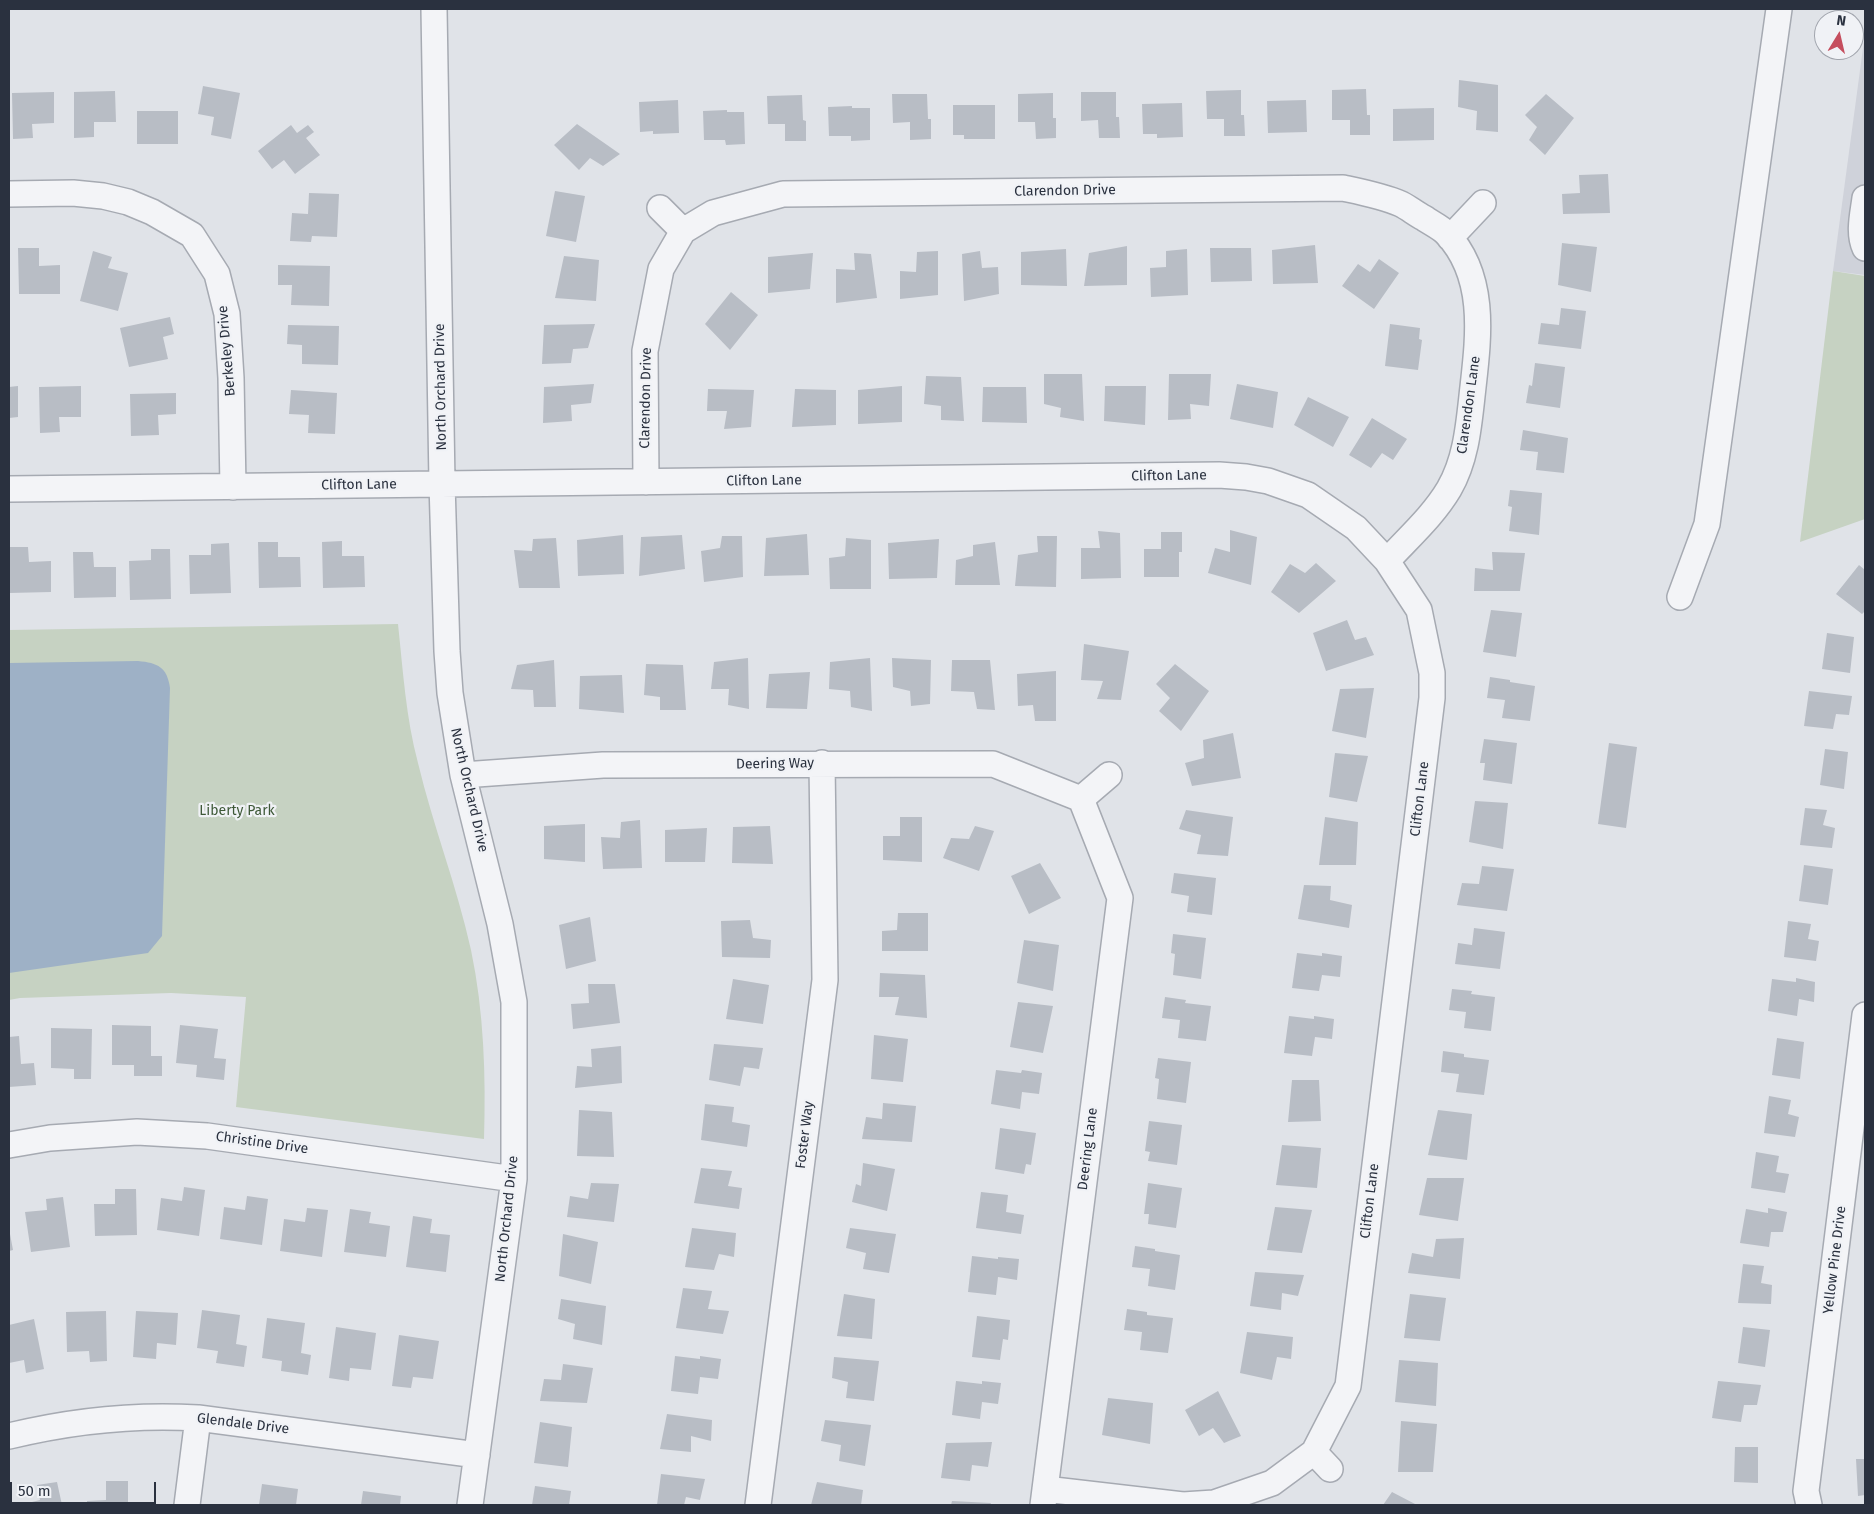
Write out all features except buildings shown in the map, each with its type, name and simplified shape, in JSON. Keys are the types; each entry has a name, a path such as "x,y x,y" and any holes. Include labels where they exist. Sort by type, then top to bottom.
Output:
{"street":[{"name":"North Orchard Drive","path":"434,9 442,483 447,651 453,719 463,775 500,924 514,1002 514,1179 470,1505"},
{"path":"1680,596 1707,524 1779,9"},
{"name":"Clarendon Drive","path":"646,482 645,351 661,269 683,232 713,212 783,194 1343,188 1401,204 1447,235"},
{"name":"Berkeley Drive","path":"9,194 73,193 103,196 128,202 152,212 192,235 217,274 227,314 231,378 233,486"},
{"path":"1865,198 1862,225 1865,248"},
{"path":"1447,235 1483,203"},
{"path":"660,208 683,232"},
{"name":"Clarendon Lane","path":"1387,561 1432,513 1449,489 1460,465 1467,437 1478,341 1478,314 1474,282 1465,257 1447,235"},
{"name":"Clifton Lane","path":"9,489 1219,475 1268,481 1308,495 1356,528 1387,561 1419,610 1432,673 1432,698 1348,1386 1322,1461 1272,1484 1214,1503 1183,1505 1044,1497"},
{"name":"Foster Way","path":"758,1505 825,980 822,763"},
{"name":"Deering Way","path":"463,775 603,765 993,764 1081,800"},
{"path":"1081,800 1108,775"},
{"name":"Deering Lane","path":"1044,1497 1120,898 1081,800"},
{"name":"Yellow Pine Drive","path":"1809,1505 1806,1491 1865,1015"},
{"name":"Christine Drive","path":"9,1145 50,1138 137,1132 207,1136 514,1179"},
{"name":"Glendale Drive","path":"9,1436 64,1424 101,1419 170,1416 198,1418 478,1455"},
{"path":"187,1505 198,1418"}],"shaded area":[{"path":"1865,33 1865,275 1833,271 1861,60 1864,60"}],"green space":[{"path":"1833,271 1865,276 1865,519 1800,542"},
{"name":"Liberty Park","path":"398,624 405,694 414,746 465,926 475,973 483,1044 484,1139 236,1107 246,997 171,993 20,998 9,1000 9,630"}],"water":[{"path":"138,661 160,667 167,675 170,688 162,936 148,953 9,973 9,663"}]}
